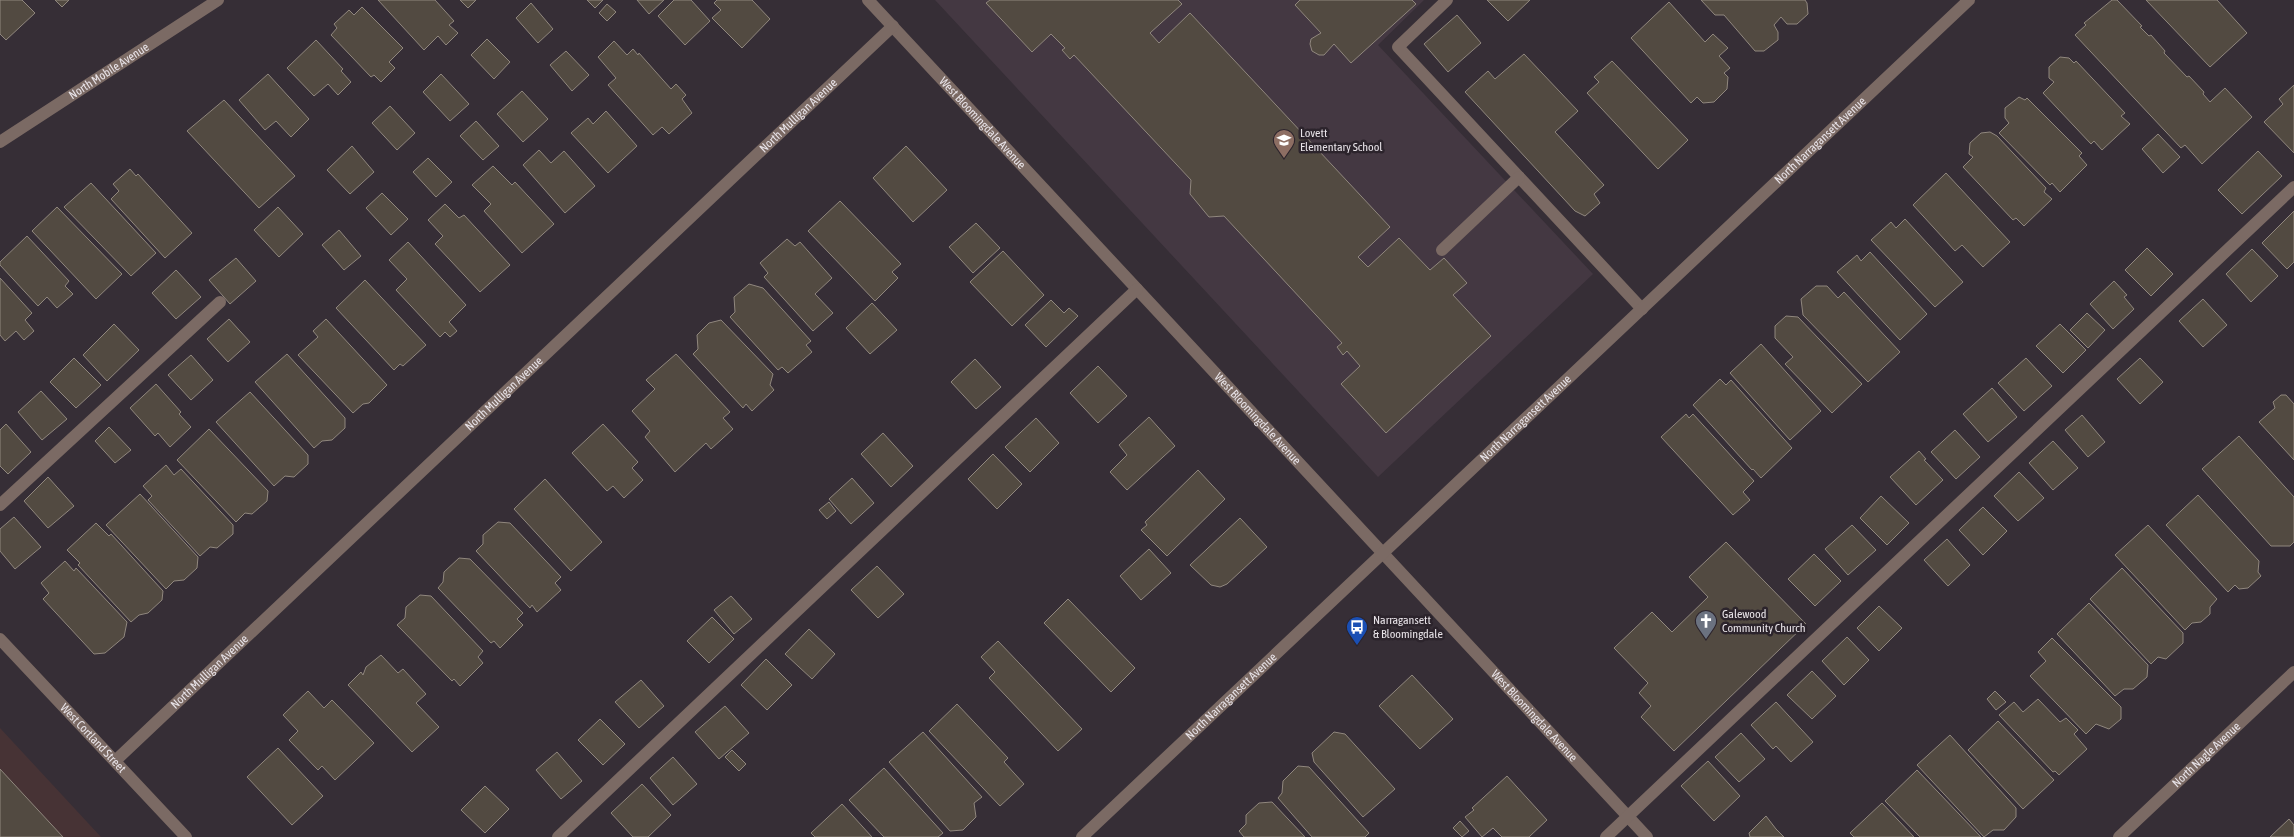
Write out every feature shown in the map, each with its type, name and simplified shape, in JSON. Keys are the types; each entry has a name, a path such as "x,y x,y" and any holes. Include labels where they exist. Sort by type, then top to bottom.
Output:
{"street":[{"name":"North Mobile Avenue","path":"0,142 218,0"},
{"name":"West Bloomingdale Avenue","path":"868,0 1647,837"},
{"path":"1447,0 1398,47 1642,309"},
{"name":"North Narragansett Avenue","path":"1082,837 1969,0"},
{"name":"North Mulligan Avenue","path":"114,761 893,26"},
{"path":"1442,250 1519,177"},
{"path":"1606,837 2294,187"},
{"path":"558,837 1137,289"},
{"path":"0,505 220,302"},
{"name":"West Cortland Street","path":"0,639 186,837"},
{"name":"North Nagle Avenue","path":"2119,837 2294,672"}],"shaded area":[{"name":"Lovett Elementary School","path":"935,0 1424,0 1378,45 1593,274 1378,477"},
{"path":"0,728 101,837 0,837"}],"building":[{"path":"0,0 22,0 35,13 6,40 0,34"},
{"path":"55,0 69,0 62,7"},
{"path":"378,0 435,0 454,21 449,25 458,33 446,45 438,36 424,50"},
{"path":"460,0 476,0 468,8"},
{"path":"587,0 603,0 595,8"},
{"path":"637,0 664,0 649,14"},
{"path":"674,0 691,0 710,21 685,45 658,16"},
{"path":"717,0 752,0 770,19 742,48 712,18 721,10 714,3"},
{"path":"990,0 1178,0 1182,4 1150,33 1159,43 1190,13 1390,227 1358,257 1368,267 1399,238 1430,270 1444,258 1467,283 1453,295 1491,336 1386,433 1341,384 1360,366 1347,351 1343,355 1337,347 1342,343 1224,216 1209,217 1190,194 1191,180 1074,55 1070,59 1062,50 1065,48 1051,34 1032,52 986,3"},
{"path":"1300,0 1412,0 1416,4 1351,63 1334,44 1324,55 1319,55 1312,51 1311,39 1321,33 1295,5"},
{"path":"1487,0 1530,0 1508,21"},
{"path":"1701,0 1805,0 1808,14 1797,24 1787,24 1781,17 1774,25 1778,32 1778,40 1764,51 1755,51 1724,15 1715,15"},
{"path":"2112,0 2117,0 2142,26 2140,27 2149,36 2151,35 2165,51 2164,53 2187,77 2189,76 2204,92 2203,94 2210,102 2225,88 2252,117 2202,164 2185,145 2181,148 2075,35 2086,25 2084,23"},
{"path":"2146,0 2217,0 2247,33 2210,67"},
{"path":"1669,2 1705,42 1713,34 1728,48 1719,56 1730,68 1724,73 1728,77 1727,89 1714,102 1703,103 1697,97 1691,103 1631,38"},
{"path":"531,3 553,29 538,43 516,18"},
{"path":"607,4 616,12 607,21 599,13"},
{"path":"362,7 403,48 389,62 395,68 381,82 374,75 371,77 331,35 337,28 334,24 349,10 354,15"},
{"path":"1457,15 1481,43 1448,72 1424,44"},
{"path":"487,39 510,62 494,79 471,55"},
{"path":"316,40 343,69 341,71 351,82 338,95 328,84 314,96 287,68"},
{"path":"614,41 627,55 633,49 638,55 639,53 671,89 676,84 686,95 682,99 692,113 669,134 662,127 653,135 608,85 616,78 598,57"},
{"path":"566,51 589,75 572,91 550,65"},
{"path":"1524,54 1578,111 1555,132 1604,185 1594,194 1600,203 1585,216 1575,211 1465,92 1488,71 1495,79"},
{"path":"2060,57 2069,58 2074,63 2076,61 2125,113 2121,116 2130,124 2102,150 2094,141 2091,144 2043,93 2054,82 2049,78 2049,67"},
{"path":"1612,61 1688,140 1658,169 1587,93 1599,82 1594,77"},
{"path":"268,74 309,119 291,137 276,121 265,130 239,100"},
{"path":"441,74 469,104 450,121 423,92"},
{"path":"2294,85 2294,153 2264,122 2283,104 2279,99"},
{"path":"522,91 548,119 523,142 497,114"},
{"path":"2019,97 2025,100 2027,98 2082,153 2079,156 2087,165 2060,192 2052,183 2050,185 1999,133 2009,123 2005,118 2005,108"},
{"path":"224,100 295,176 259,208 187,131"},
{"path":"390,106 415,133 397,150 372,123"},
{"path":"606,111 637,146 608,173 571,133 588,118 593,124"},
{"path":"476,121 499,146 483,160 460,136"},
{"path":"1990,132 1997,136 2046,188 2044,192 2052,199 2024,226 2016,218 2013,220 1963,167 1973,157 1969,154 1970,143 1981,133"},
{"path":"2158,134 2180,157 2163,173 2142,149"},
{"path":"352,146 374,172 350,194 327,170"},
{"path":"906,146 947,190 913,222 873,178"},
{"path":"539,150 551,163 564,151 595,186 565,213 523,165"},
{"path":"2258,151 2282,176 2242,214 2218,190"},
{"path":"428,158 452,182 436,197 413,172"},
{"path":"493,166 512,185 515,182 554,224 522,253 484,211 491,204 472,185"},
{"path":"130,169 136,176 138,174 192,233 165,258 111,199 119,191 113,184"},
{"path":"1946,173 2010,242 1983,267 1962,245 1955,251 1913,205"},
{"path":"91,183 156,253 131,276 64,207"},
{"path":"382,193 408,219 391,235 366,208"},
{"path":"840,201 901,264 892,272 898,278 875,301 808,231"},
{"path":"445,204 459,218 464,215 510,265 480,292 435,244 443,236 428,220"},
{"path":"57,207 122,274 96,299 32,231"},
{"path":"278,207 303,234 279,257 254,230"},
{"path":"2294,211 2294,262 2287,269 2262,243"},
{"path":"1905,219 1963,282 1935,307 1871,240 1891,222 1896,228"},
{"path":"976,223 1000,248 973,273 949,247"},
{"path":"339,230 361,256 344,270 322,245"},
{"path":"27,236 69,281 65,286 73,294 57,308 47,297 38,306 0,265 0,262"},
{"path":"787,239 795,246 800,242 832,278 815,294 833,313 813,331 764,277 768,273 760,263"},
{"path":"408,242 466,305 449,322 457,331 450,337 445,332 440,337 396,290 407,279 389,260"},
{"path":"2147,248 2173,274 2151,296 2125,270"},
{"path":"2252,249 2278,276 2251,302 2226,274"},
{"path":"1003,251 1044,295 1012,326 970,282"},
{"path":"1870,252 1927,314 1900,340 1837,272 1857,255 1861,261"},
{"path":"236,258 256,281 230,304 209,280"},
{"path":"176,270 201,297 176,319 152,293"},
{"path":"0,278 32,313 25,320 34,331 24,340 16,331 5,341 0,335"},
{"path":"365,280 426,345 403,366 400,364 394,370 336,308"},
{"path":"2114,281 2127,295 2124,297 2134,309 2113,329 2090,304"},
{"path":"749,284 763,288 811,341 806,345 812,352 788,373 782,367 778,370 730,317 735,312 734,297"},
{"path":"1816,286 1827,286 1838,298 1844,292 1900,352 1868,382 1803,315 1801,299"},
{"path":"2203,299 2227,325 2203,347 2179,321"},
{"path":"1051,300 1064,313 1069,308 1078,316 1046,347 1025,325"},
{"path":"872,303 897,330 870,354 846,328"},
{"path":"2087,313 2105,330 2088,348 2070,330"},
{"path":"1786,316 1798,317 1862,384 1832,413 1785,364 1793,357 1775,338 1775,326"},
{"path":"229,319 250,342 228,362 207,339"},
{"path":"326,319 387,385 369,403 363,404 353,413 298,355 318,337 313,331"},
{"path":"721,320 773,374 770,385 774,390 752,411 746,404 743,408 693,354 698,349 697,335 709,323"},
{"path":"114,324 139,350 107,381 83,355"},
{"path":"2060,324 2086,350 2063,373 2036,346"},
{"path":"1761,344 1821,411 1790,440 1730,373"},
{"path":"287,354 345,418 345,428 332,440 322,441 314,448 255,382"},
{"path":"676,354 730,412 723,418 733,429 711,449 706,443 675,472 645,437 650,431 632,411 655,389 646,380"},
{"path":"191,355 213,380 191,400 168,375"},
{"path":"74,358 101,385 76,408 50,382"},
{"path":"2026,358 2052,386 2024,411 1998,383"},
{"path":"2140,358 2163,382 2140,404 2117,379"},
{"path":"975,359 1001,387 976,409 951,382"},
{"path":"1098,366 1127,396 1098,423 1070,393"},
{"path":"1720,379 1726,385 1731,380 1792,448 1761,478 1693,405"},
{"path":"156,384 181,412 179,414 191,427 170,447 158,433 155,436 130,408"},
{"path":"1992,388 2017,417 1988,442 1963,414"},
{"path":"41,391 67,419 42,440 18,412"},
{"path":"250,392 308,455 308,464 294,477 285,476 274,486 216,422"},
{"path":"2281,395 2286,395 2294,404 2294,460 2259,422 2275,408 2273,402"},
{"path":"1686,414 1689,418 1693,414 1754,481 1743,492 1750,500 1733,515 1661,437"},
{"path":"2082,415 2105,442 2088,457 2065,430"},
{"path":"1149,417 1175,446 1127,490 1110,472 1127,455 1119,445"},
{"path":"1036,418 1059,443 1030,472 1005,447"},
{"path":"6,424 31,452 8,474 0,466 0,430"},
{"path":"603,424 638,462 632,468 643,480 624,498 613,486 607,491 572,453"},
{"path":"109,427 131,450 115,463 95,441"},
{"path":"209,429 268,491 267,501 252,514 245,513 236,522 177,460"},
{"path":"1955,430 1980,457 1956,479 1931,452"},
{"path":"883,433 913,466 891,487 861,454"},
{"path":"2239,436 2294,497 2294,542 2290,546 2271,546 2202,469"},
{"path":"2053,441 2078,468 2053,490 2029,463"},
{"path":"1919,451 1926,459 1924,460 1943,480 1916,505 1890,477"},
{"path":"993,454 1022,484 997,509 968,479"},
{"path":"166,465 174,475 181,469 233,525 233,534 217,548 210,547 200,556 148,500 152,496 143,486"},
{"path":"1198,470 1225,499 1167,556 1141,530 1147,525 1145,522"},
{"path":"2019,472 2044,498 2018,521 1994,496"},
{"path":"48,477 74,506 48,528 24,501"},
{"path":"852,478 874,503 851,524 829,499"},
{"path":"545,479 602,542 571,571 514,509"},
{"path":"140,494 198,557 197,568 184,580 174,581 166,589 106,525"},
{"path":"2198,495 2259,561 2258,572 2261,576 2248,588 2239,589 2235,585 2228,592 2166,525"},
{"path":"1881,496 1909,523 1887,545 1860,518"},
{"path":"829,502 836,511 827,519 819,510"},
{"path":"1983,507 2007,531 1983,555 1959,530"},
{"path":"14,517 41,547 15,569 0,551 0,529"},
{"path":"1240,518 1267,547 1227,584 1220,587 1211,585 1190,565"},
{"path":"498,522 510,523 561,577 555,583 561,590 537,612 532,605 530,608 476,551 483,544 483,535"},
{"path":"96,523 109,536 111,534 163,591 162,600 148,613 139,615 131,622 78,565 80,563 67,550"},
{"path":"1852,525 1876,550 1848,575 1825,549"},
{"path":"2148,525 2217,599 2210,607 2210,614 2201,622 2192,623 2185,630 2115,555"},
{"path":"1947,539 1970,565 1948,586 1924,560"},
{"name":"Galewood Community Church","path":"1726,542 1806,624 1674,751 1641,717 1651,706 1639,693 1648,683 1614,648 1652,612 1672,632 1708,597 1689,577"},
{"path":"1149,549 1171,573 1141,600 1120,576"},
{"path":"1814,554 1841,581 1815,606 1788,579"},
{"path":"459,558 470,559 523,613 517,619 523,625 500,648 494,641 491,643 438,588 443,582 444,572"},
{"path":"65,561 74,571 76,568 127,622 124,637 105,653 94,654 43,599 49,593 41,583"},
{"path":"877,566 904,594 878,618 851,590"},
{"path":"2122,568 2183,633 2183,643 2166,659 2158,657 2151,664 2090,599"},
{"path":"420,595 431,596 483,651 478,657 483,663 460,686 454,679 452,681 397,625 405,618 406,607"},
{"path":"731,596 752,619 734,634 714,610"},
{"path":"1068,599 1135,668 1111,692 1044,623"},
{"path":"2089,603 2148,665 2147,677 2133,689 2124,689 2115,696 2057,634"},
{"path":"1879,606 1902,628 1879,651 1857,628"},
{"path":"712,617 734,639 709,663 687,641"},
{"path":"809,629 835,654 812,679 785,654"},
{"path":"1847,637 1869,660 1844,685 1822,661"},
{"path":"2052,638 2121,707 2121,719 2109,729 2096,724 2086,734 2030,676 2046,661 2038,652"},
{"path":"998,641 1082,729 1058,751 989,678 995,672 981,657"},
{"path":"381,655 398,673 403,669 426,694 416,703 439,727 412,752 348,685 361,672 363,675 366,667"},
{"path":"766,659 792,685 767,710 741,685"},
{"path":"1812,671 1836,696 1812,719 1787,695"},
{"path":"1412,675 1453,719 1420,749 1379,706"},
{"path":"641,680 664,706 639,728 615,702"},
{"path":"308,691 324,708 332,700 374,743 335,780 322,766 318,770 289,740 298,731 283,715"},
{"path":"1995,691 2006,702 1996,710 1987,699"},
{"path":"2038,699 2060,722 2066,718 2078,730 2074,734 2087,749 2059,775 2055,771 2053,772 1999,715 2014,702 2023,712"},
{"path":"1776,702 1813,742 1791,762 1776,746 1773,749 1751,725"},
{"path":"957,704 1008,758 1004,762 1024,784 1000,806 929,731"},
{"path":"725,706 749,733 719,759 695,732"},
{"path":"600,719 625,744 603,765 578,740"},
{"path":"1998,721 2054,780 2023,809 1968,750"},
{"path":"923,732 982,797 974,803 976,817 963,830 950,831 889,762"},
{"path":"1334,732 1345,734 1395,789 1363,817 1314,762 1312,753"},
{"path":"1741,733 1765,759 1739,782 1715,757"},
{"path":"1950,735 2016,808 2016,817 2004,830 1993,830 1984,837 1917,765"},
{"path":"278,748 323,796 292,825 247,777"},
{"path":"732,750 746,764 739,771 725,757"},
{"path":"557,752 582,781 561,799 536,770"},
{"path":"673,757 697,784 673,805 650,778"},
{"path":"1708,761 1740,796 1714,821 1681,786"},
{"path":"1298,766 1309,767 1369,833 1365,837 1312,837 1278,798 1282,793 1283,781"},
{"path":"884,768 943,833 938,837 884,837 849,800"},
{"path":"0,769 63,837 0,837"},
{"path":"1917,770 1981,837 1920,837 1885,801"},
{"path":"1507,776 1547,820 1529,837 1502,837 1493,828 1482,837 1465,817 1474,810 1472,808"},
{"path":"642,784 671,815 648,837 633,837 611,813"},
{"path":"485,786 509,809 485,833 461,810"},
{"path":"1272,802 1305,837 1244,837 1239,831 1246,824 1246,815 1259,803"},
{"path":"1882,803 1914,837 1854,837 1850,833"},
{"path":"842,804 872,837 815,837 811,833"},
{"path":"1766,816 1784,837 1750,837 1749,833"},
{"path":"2289,819 2294,825 2294,837 2270,837"},
{"path":"1460,821 1469,831 1462,837 1453,828"}],"place":[{"name":"Lovett Elementary School","path":"1284,159"},
{"name":"Galewood Community Church","path":"1706,640"},
{"name":"Narragansett & Bloomingdale","path":"1357,646"}]}
